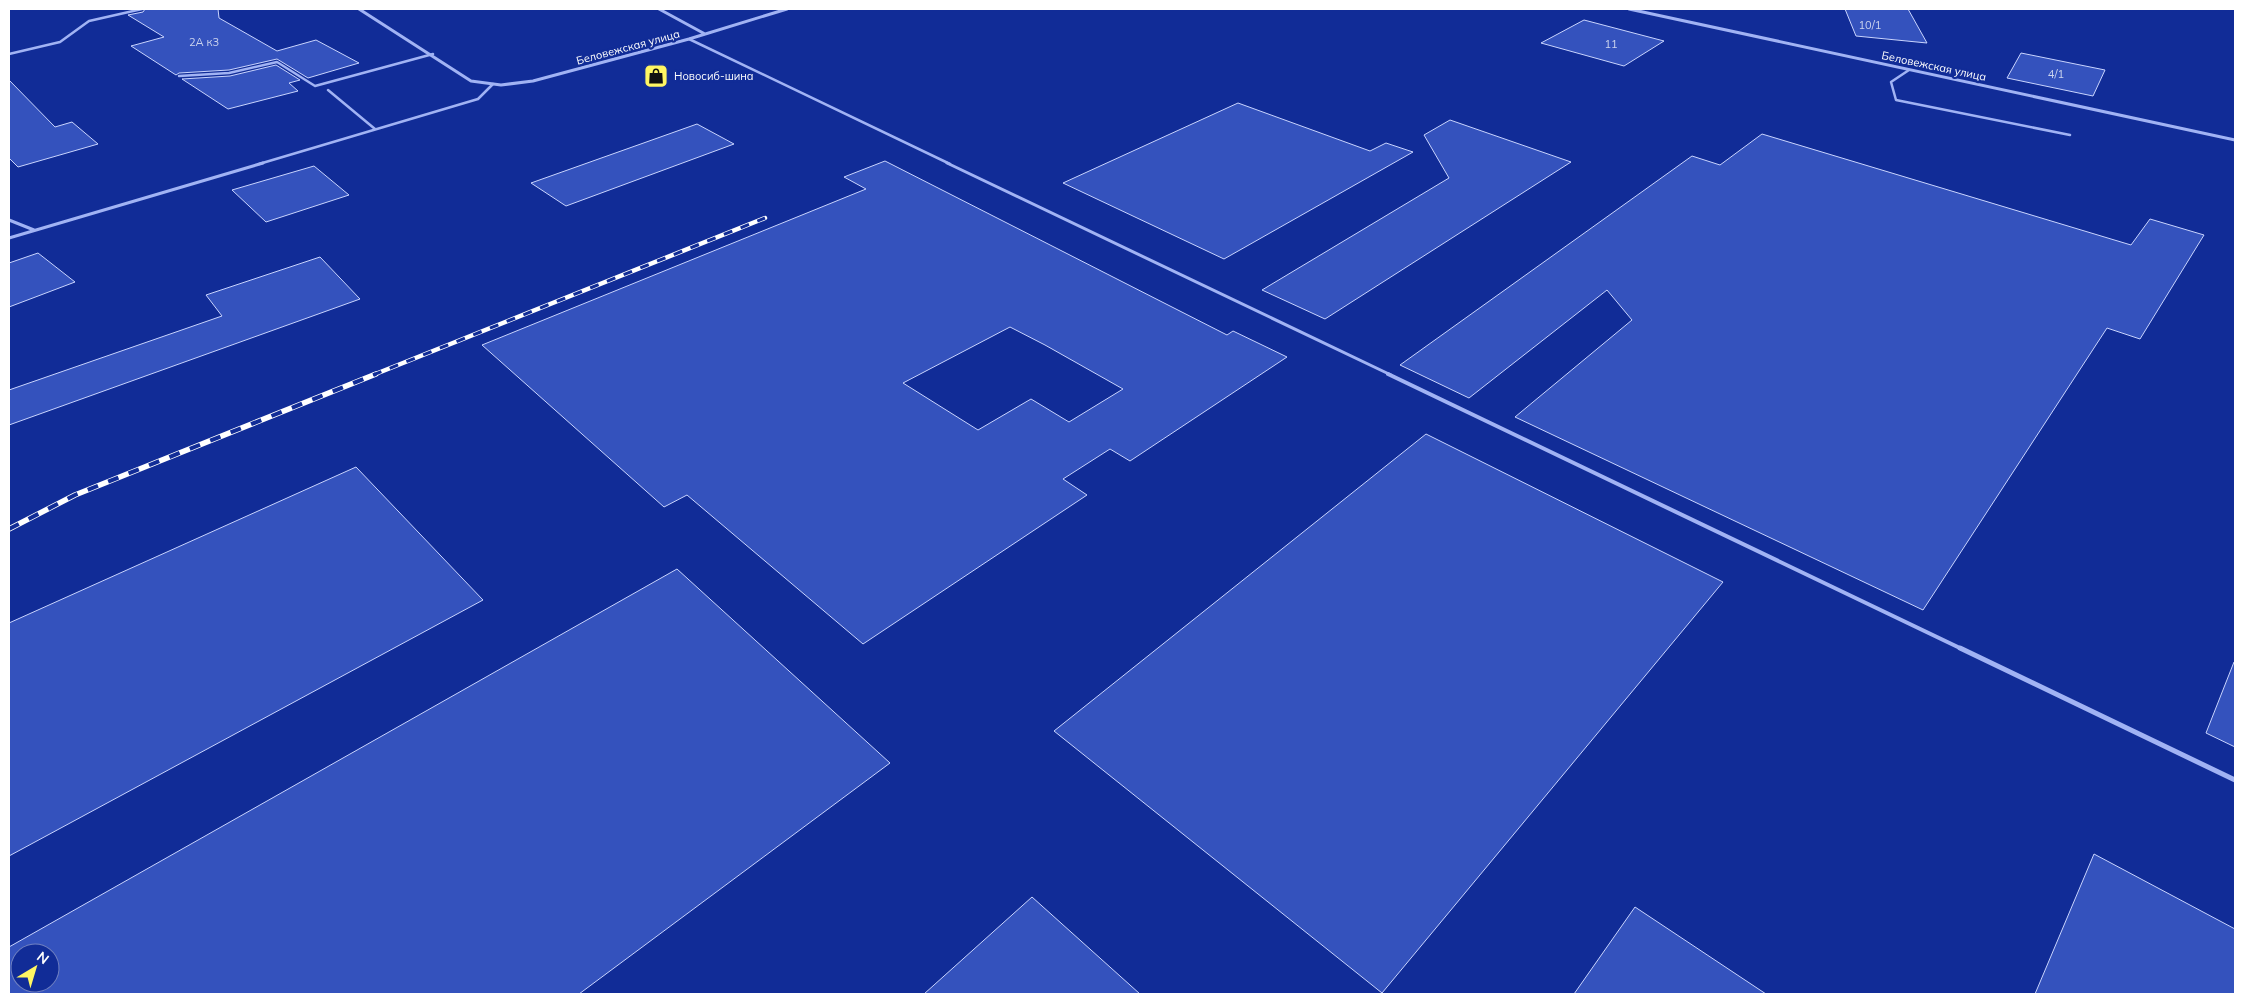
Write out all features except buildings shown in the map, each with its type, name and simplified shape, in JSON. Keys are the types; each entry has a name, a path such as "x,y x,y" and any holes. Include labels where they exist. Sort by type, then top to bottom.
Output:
{"street":[{"path":"359,9 432,54"},
{"path":"659,9 706,34"},
{"name":"Беловежская улица","path":"432,54 471,81 493,84 520,84 689,39 786,9"},
{"name":"Беловежская улица","path":"1629,9 2235,140"}],"lane":[{"path":"9,54 60,42 89,21 142,9"},
{"path":"689,39 2235,780"},
{"path":"179,76 229,73 277,62 315,86 432,54"},
{"path":"1909,70 1891,82 1896,100 2070,134"},
{"path":"9,238 478,99 493,84"},
{"path":"328,90 375,129"},
{"path":"9,220 34,230"}],"railway":[{"path":"373,375 765,218"},
{"path":"9,529 75,495 376,374"}],"place":[{"name":"Новосиб-шина","path":"656,76"}]}
